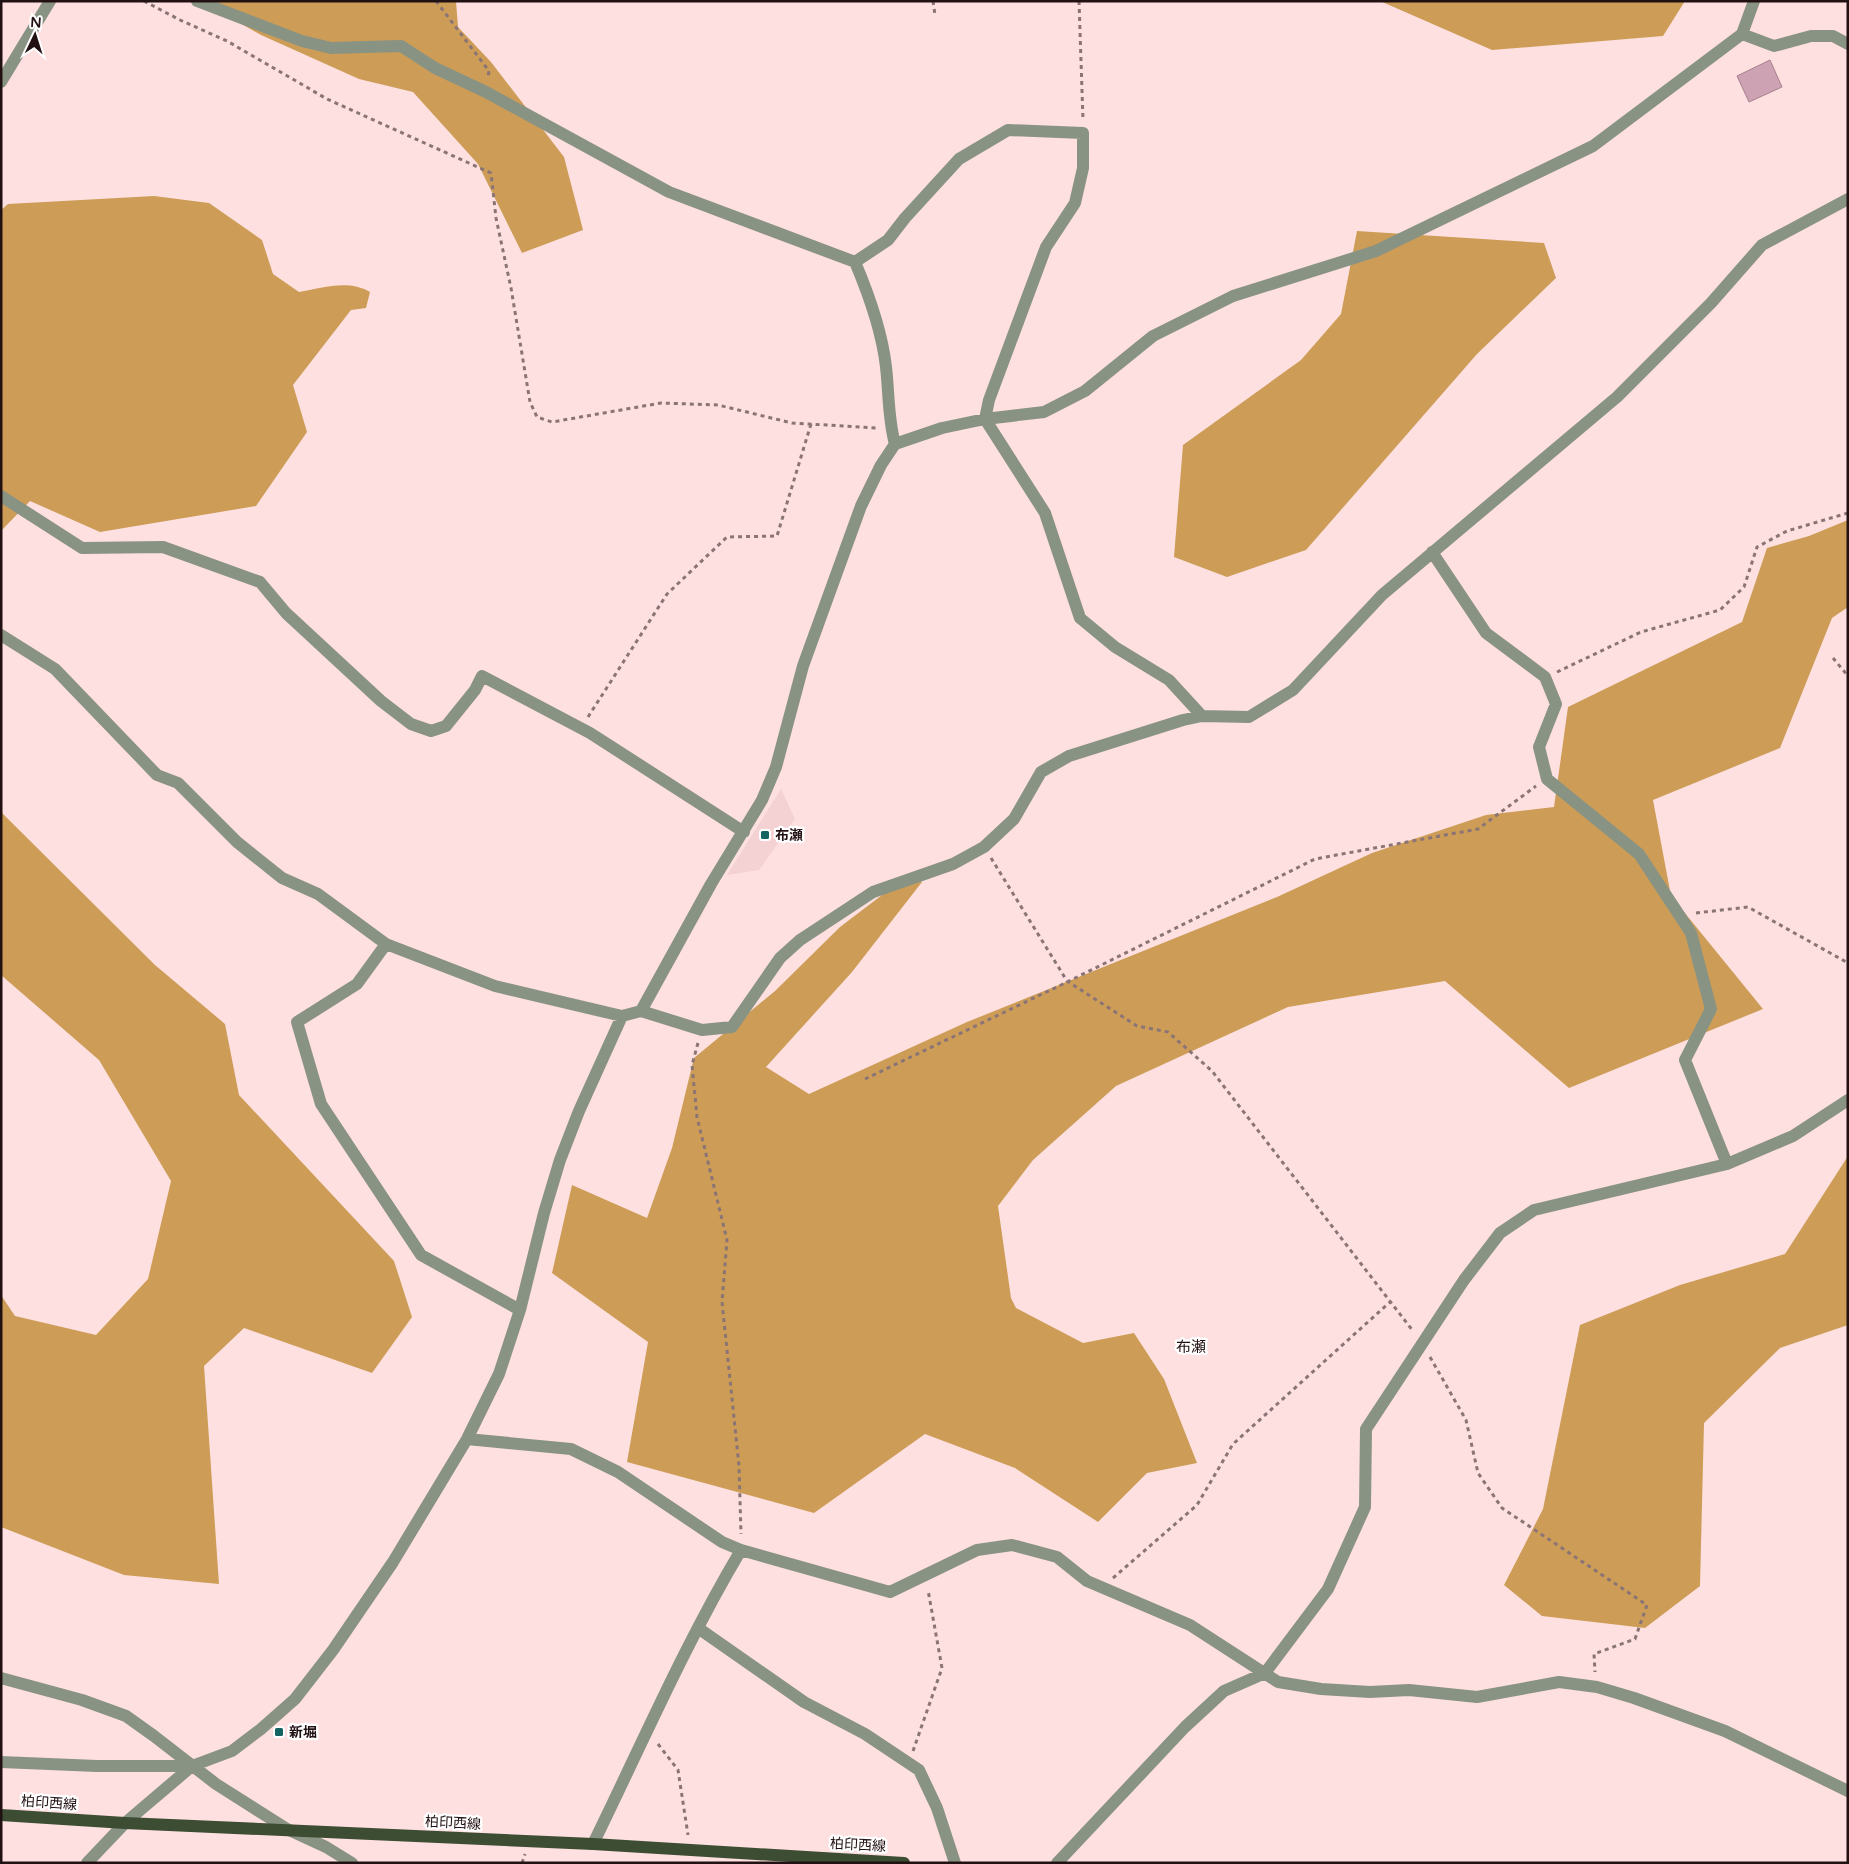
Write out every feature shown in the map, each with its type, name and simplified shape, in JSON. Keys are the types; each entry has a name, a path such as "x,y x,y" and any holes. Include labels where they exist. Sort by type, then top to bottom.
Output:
{"main road":[{"name":"柏印西線","path":"1,1815 125,1823 593,1844 904,1863"}],"street":[{"path":"1,82 50,1"},
{"path":"197,1 302,41 331,48 401,46 435,68 486,92 669,192 855,262 871,301 886,365 890,428 895,444"},
{"path":"640,1011 711,884 762,800 776,767 803,666 861,506 881,465 895,444 942,428 985,419 1044,412 1085,391 1153,336 1233,296 1376,251 1593,146 1742,34 1754,1"},
{"path":"1742,34 1774,46 1810,36 1833,36 1848,44"},
{"path":"855,262 888,240 958,158 1008,130 1083,133 1083,168 1075,203 1046,247 990,400 985,419 1045,514 1080,618 1115,647 1169,680 1202,716"},
{"path":"1,635 55,669 157,775 178,783 237,842 282,878 318,894 386,944 495,986 622,1016 640,1011 702,1030 732,1027 780,958 800,940 873,892 953,864 984,847 1014,819 1041,772 1069,756 1183,720 1202,716 1248,717 1293,690 1382,595 1617,397 1711,304 1762,245 1848,199"},
{"path":"1,496 82,548 163,547 260,582 292,620 382,701 411,724 431,731 446,726 475,690 482,676 581,728 744,832"},
{"path":"1432,552 1486,634 1545,677 1556,704 1539,747 1547,779 1639,854 1690,933 1711,1010 1685,1060 1726,1164"},
{"path":"386,944 357,984 297,1022 322,1104 421,1255 520,1310"},
{"path":"88,1863 125,1823 192,1766 232,1751 295,1699 333,1650 393,1562 467,1440 499,1374 520,1310 544,1213 560,1160 579,1111 622,1016"},
{"path":"1057,1863 1185,1727 1224,1690 1265,1672 1328,1589 1365,1507 1366,1429 1464,1280 1500,1233 1534,1210 1726,1164 1793,1136 1848,1100"},
{"path":"467,1440 571,1449 618,1472 722,1542 741,1550 890,1592 978,1550 1012,1546 1057,1557 1087,1582 1190,1625 1278,1682 1321,1689 1370,1692 1409,1690 1477,1697 1559,1682 1596,1687 1634,1698 1725,1731 1848,1791"},
{"path":"593,1844 698,1628 722,1581 741,1550"},
{"path":"698,1628 804,1702 865,1734 919,1770 937,1808 955,1863"},
{"path":"1,1678 82,1700 126,1716 216,1784 287,1829 326,1847 352,1863"},
{"path":"1,1762 97,1766 192,1766"}],"path":[{"path":"144,1 227,41 327,99 492,173 496,218 511,288 530,402 537,418 552,422 662,403 718,405 792,422 890,428"},
{"path":"436,1 489,71 486,92"},
{"path":"933,1 935,15"},
{"path":"1079,1 1083,133"},
{"path":"581,728 667,594 727,537 777,536 811,424"},
{"path":"1545,677 1642,632 1720,610 1744,586 1757,547 1787,530 1848,512"},
{"path":"1833,658 1848,676"},
{"path":"865,1079 1315,859 1478,829 1547,779"},
{"path":"984,847 1068,981 1137,1026 1168,1032 1212,1070 1423,1344 1466,1420 1478,1473 1502,1508 1647,1605 1635,1639 1594,1654 1596,1687"},
{"path":"1679,915 1748,907 1848,962"},
{"path":"702,1030 692,1065 697,1117 727,1240 722,1302 739,1466 741,1550"},
{"path":"1102,1588 1197,1505 1233,1444 1390,1302"},
{"path":"909,1763 942,1668 925,1575"},
{"path":"647,1732 678,1770 690,1850"}],"shaded area":[{"path":"201,1 456,1 458,27 491,62 564,157 583,230 522,253 478,164 413,92 359,79 261,35"},
{"path":"1380,1 1685,1 1663,36 1492,50"},
{"path":"154,196 209,203 262,240 273,274 299,292 344,285 362,288 370,292 366,308 351,310 293,385 307,432 256,506 100,532 30,501 1,531 1,210 8,204"},
{"path":"1357,231 1544,243 1556,278 1477,354 1306,550 1227,577 1174,557 1183,445 1301,360 1341,314"},
{"path":"1848,520 1848,607 1832,618 1780,748 1653,800 1671,896 1763,1009 1569,1088 1445,981 1288,1007 1116,1086 1033,1160 998,1206 1011,1298 1016,1308 1083,1343 1134,1333 1164,1379 1197,1463 1147,1473 1098,1522 1015,1468 925,1434 814,1513 627,1462 648,1342 552,1273 572,1185 647,1218 672,1148 694,1058 775,991 840,927 911,873 922,882 852,972 766,1067 809,1094 967,1022 1277,897 1372,853 1486,815 1554,807 1568,707 1742,622 1767,548 1809,536"},
{"path":"781,789 795,819 759,870 727,875"},
{"path":"1,812 155,965 225,1024 239,1095 394,1261 412,1317 372,1373 244,1328 204,1366 219,1584 124,1575 1,1527 1,1295 15,1316 96,1335 148,1279 171,1181 99,1060 1,975"},
{"path":"1848,1156 1848,1325 1780,1348 1704,1423 1700,1586 1645,1628 1542,1616 1504,1585 1543,1509 1580,1325 1680,1285 1785,1254"}],"building":[{"path":"1770,60 1782,87 1749,102 1737,76"}],"place":[{"name":"布瀬","path":"765,835"},
{"name":"新堀","path":"279,1732"}],"district":[{"name":"布瀬","path":"1191,1347"}]}
